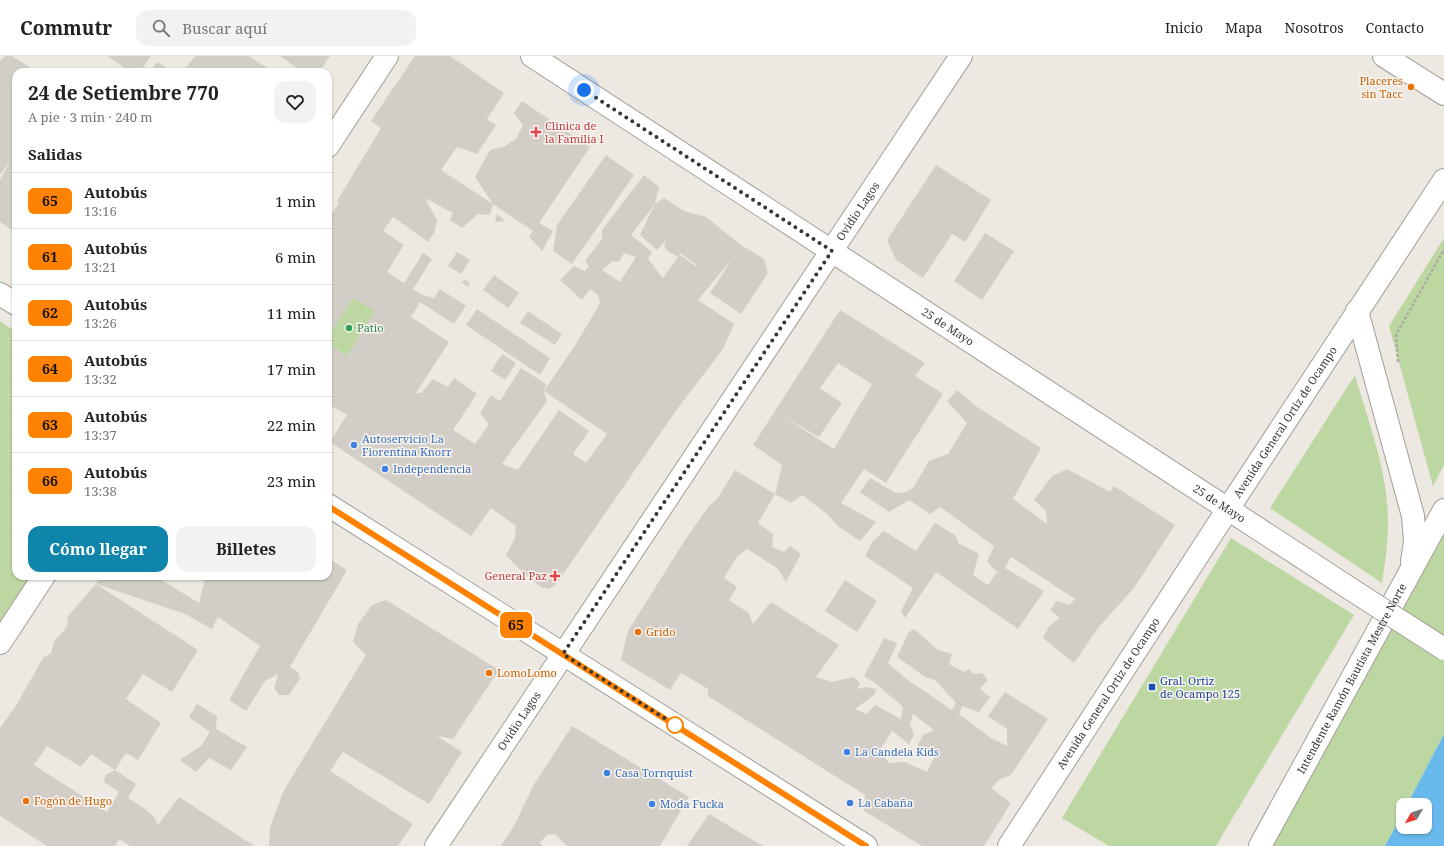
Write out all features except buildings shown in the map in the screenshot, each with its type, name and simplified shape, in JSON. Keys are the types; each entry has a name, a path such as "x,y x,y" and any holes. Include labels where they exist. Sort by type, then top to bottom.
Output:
{"street":[{"path":"332,140 387,56"},
{"name":"25 de Mayo","path":"532,56 1444,649"},
{"name":"Ovidio Lagos","path":"436,846 960,56"},
{"path":"1384,56 1444,94"},
{"name":"Avenida General Ortiz de Ocampo","path":"1009,846 1357,311 1444,180"},
{"path":"0,294 12,302"},
{"path":"1357,311 1413,516 1415,542 1409,574"},
{"path":"332,509 866,846"},
{"name":"Intendente Ramón Bautista Mestre Norte","path":"1260,846 1444,510"},
{"path":"0,643 41,580"}],"path":[{"path":"1399,367 1396,335 1444,249"}],"green space":[{"path":"1444,238 1444,465 1433,486 1389,326"},
{"name":"Patio","path":"353,297 375,311 347,356 332,347 332,331"},
{"path":"0,321 12,329 12,580 28,580 0,622"},
{"path":"1355,375 1374,438 1385,487 1388,513 1388,533 1382,583 1270,508"},
{"path":"1444,510 1444,734 1411,798 1396,798 1396,826 1385,846 1260,846"},
{"path":"1231,538 1354,615 1216,846 1109,846 1062,818"}],"water":[{"path":"1444,734 1444,846 1385,846 1396,826 1396,834 1432,834 1432,798 1411,798"}],"bus line":[{"name":"65","path":"332,509 866,846"}],"place":[{"name":"Placeres sin Tacc","path":"1411,87"},
{"name":"Clinica de la Familia I","path":"536,132"},
{"name":"Patio","path":"349,328"},
{"name":"Autoservicio La Fiorentina Knorr","path":"354,445"},
{"name":"Independencia","path":"385,469"},
{"name":"General Paz","path":"555,576"},
{"name":"Grido","path":"638,632"},
{"name":"LomoLomo","path":"489,673"},
{"name":"Gral. Ortiz de Ocampo 125","path":"1152,687"},
{"name":"La Candela Kids","path":"847,752"},
{"name":"Casa Tornquist","path":"607,773"},
{"name":"Fogón de Hugo","path":"26,801"},
{"name":"La Cabaña","path":"850,803"},
{"name":"Moda Fucka","path":"652,804"}],"route":[{"path":"584,90 832,251 563,654 680,728 675,725"}]}
